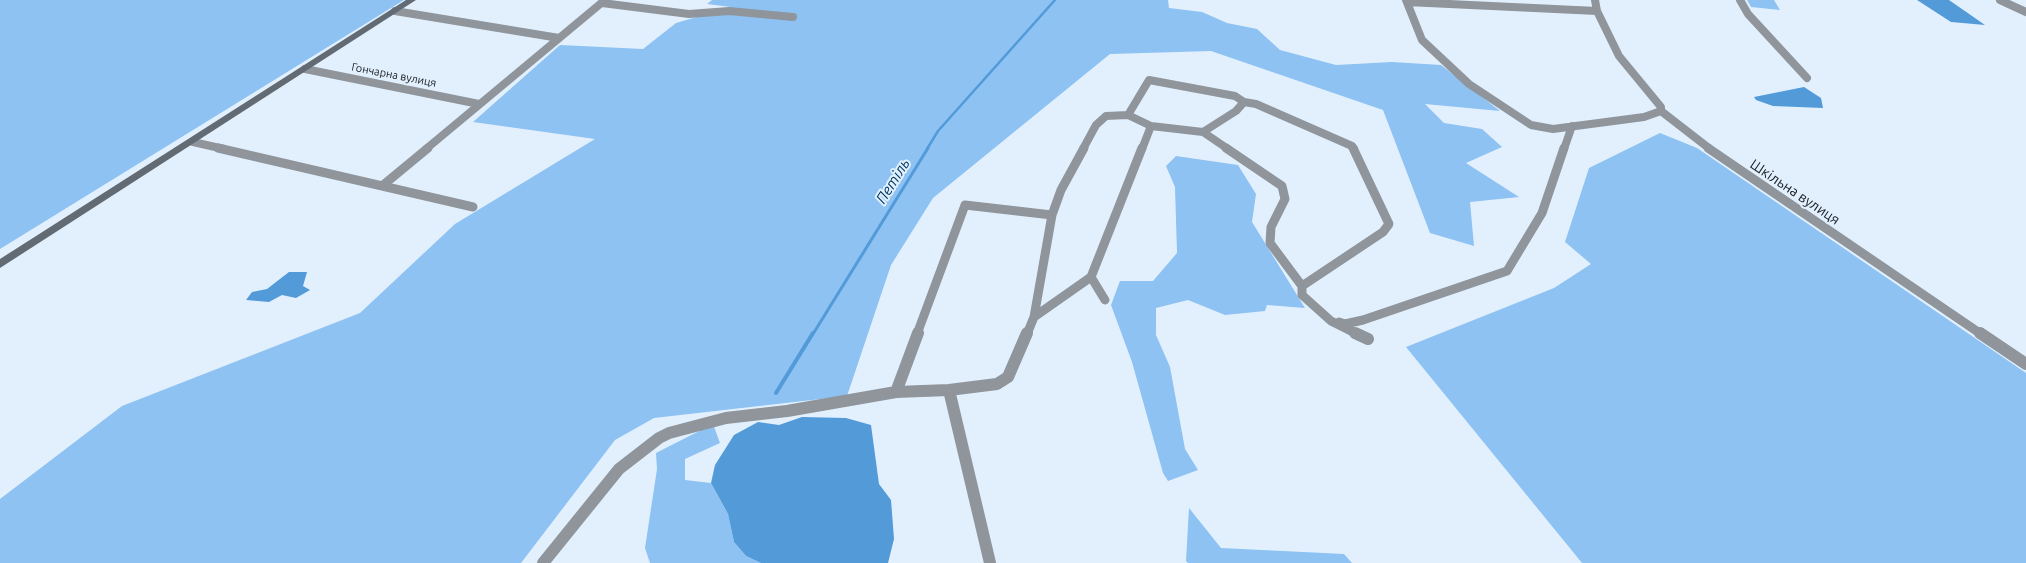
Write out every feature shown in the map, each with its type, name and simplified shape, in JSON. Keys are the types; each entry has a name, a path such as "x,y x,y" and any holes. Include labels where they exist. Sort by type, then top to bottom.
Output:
{"street":[{"path":"0,264 412,0"},
{"name":"Шкільна вулиця","path":"1595,0 1597,11 1619,56 1661,107 1661,111 1724,160 2026,364"},
{"path":"1740,0 1748,14 1807,78"},
{"path":"2000,0 2026,12"},
{"path":"382,186 603,1 690,14 729,11 793,17"},
{"path":"1597,11 1406,1 1422,40 1469,84 1531,125 1553,129 1644,117 1661,111"},
{"path":"395,11 559,38"},
{"name":"Гончарна вулиця","path":"305,69 479,104"},
{"path":"1128,114 1149,80 1235,96 1244,102 1256,104 1352,146 1389,224 1383,232 1302,286"},
{"path":"1203,132 1236,111 1244,102"},
{"path":"543,563 626,464 658,438 670,433 726,418 787,411 896,392 949,390 996,384 1008,377 1034,317 1052,215 1061,190 1096,125 1106,116 1128,114 1151,126 1203,132 1282,186 1284,199 1271,227 1270,243 1302,286 1302,295 1330,321 1368,339"},
{"path":"1034,317 1091,277 1151,126"},
{"path":"1330,321 1345,324 1363,320 1507,271 1542,213 1572,126"},
{"path":"193,142 473,207"},
{"path":"896,392 965,205 1052,215"},
{"path":"1091,277 1105,300"},
{"path":"949,390 990,563"}],"shaded area":[{"path":"0,0 404,0 0,249"},
{"path":"712,0 1168,0 1169,8 1202,12 1227,23 1257,29 1280,50 1336,65 1392,62 1441,65 1500,111 1425,104 1444,123 1482,129 1502,147 1466,163 1519,197 1470,202 1474,246 1430,233 1383,110 1211,51 1110,54 933,198 891,265 847,396 654,418 615,440 521,563 0,563 0,499 122,406 360,313 455,224 595,139 473,122 560,45 643,49 676,23 731,7 707,4"},
{"path":"1747,0 1774,0 1780,10 1751,7"},
{"path":"1917,0 1949,0 1985,25 1951,22"},
{"path":"1804,87 1821,98 1823,108 1773,106 1756,100 1754,97"},
{"path":"1660,133 1697,148 2026,373 2026,563 1582,563 1406,347 1554,288 1591,264 1565,242 1589,168"},
{"path":"1176,156 1238,165 1256,194 1252,222 1305,308 1267,305 1265,311 1225,315 1188,300 1156,308 1156,335 1170,367 1185,449 1198,470 1168,481 1163,473 1132,362 1111,305 1120,281 1153,281 1177,253 1175,187 1166,166"},
{"path":"289,272 307,272 303,286 310,290 296,298 282,295 269,302 246,300 252,292 267,289"},
{"path":"802,417 846,418 871,425 879,484 891,500 894,539 888,563 761,563 746,556 734,542 728,514 711,483 715,465 734,435 758,422 779,425"},
{"path":"713,424 720,443 685,459 685,480 711,483 728,514 734,542 746,556 761,563 650,563 645,548 657,469 656,453"},
{"path":"1189,508 1221,548 1344,554 1352,563 1188,563 1186,561"}],"waterway":[{"name":"Петіль","path":"927,149 938,131 1055,0"},
{"name":"Петіль","path":"813,334 928,148"},
{"name":"Петіль","path":"776,393 813,333"}]}
